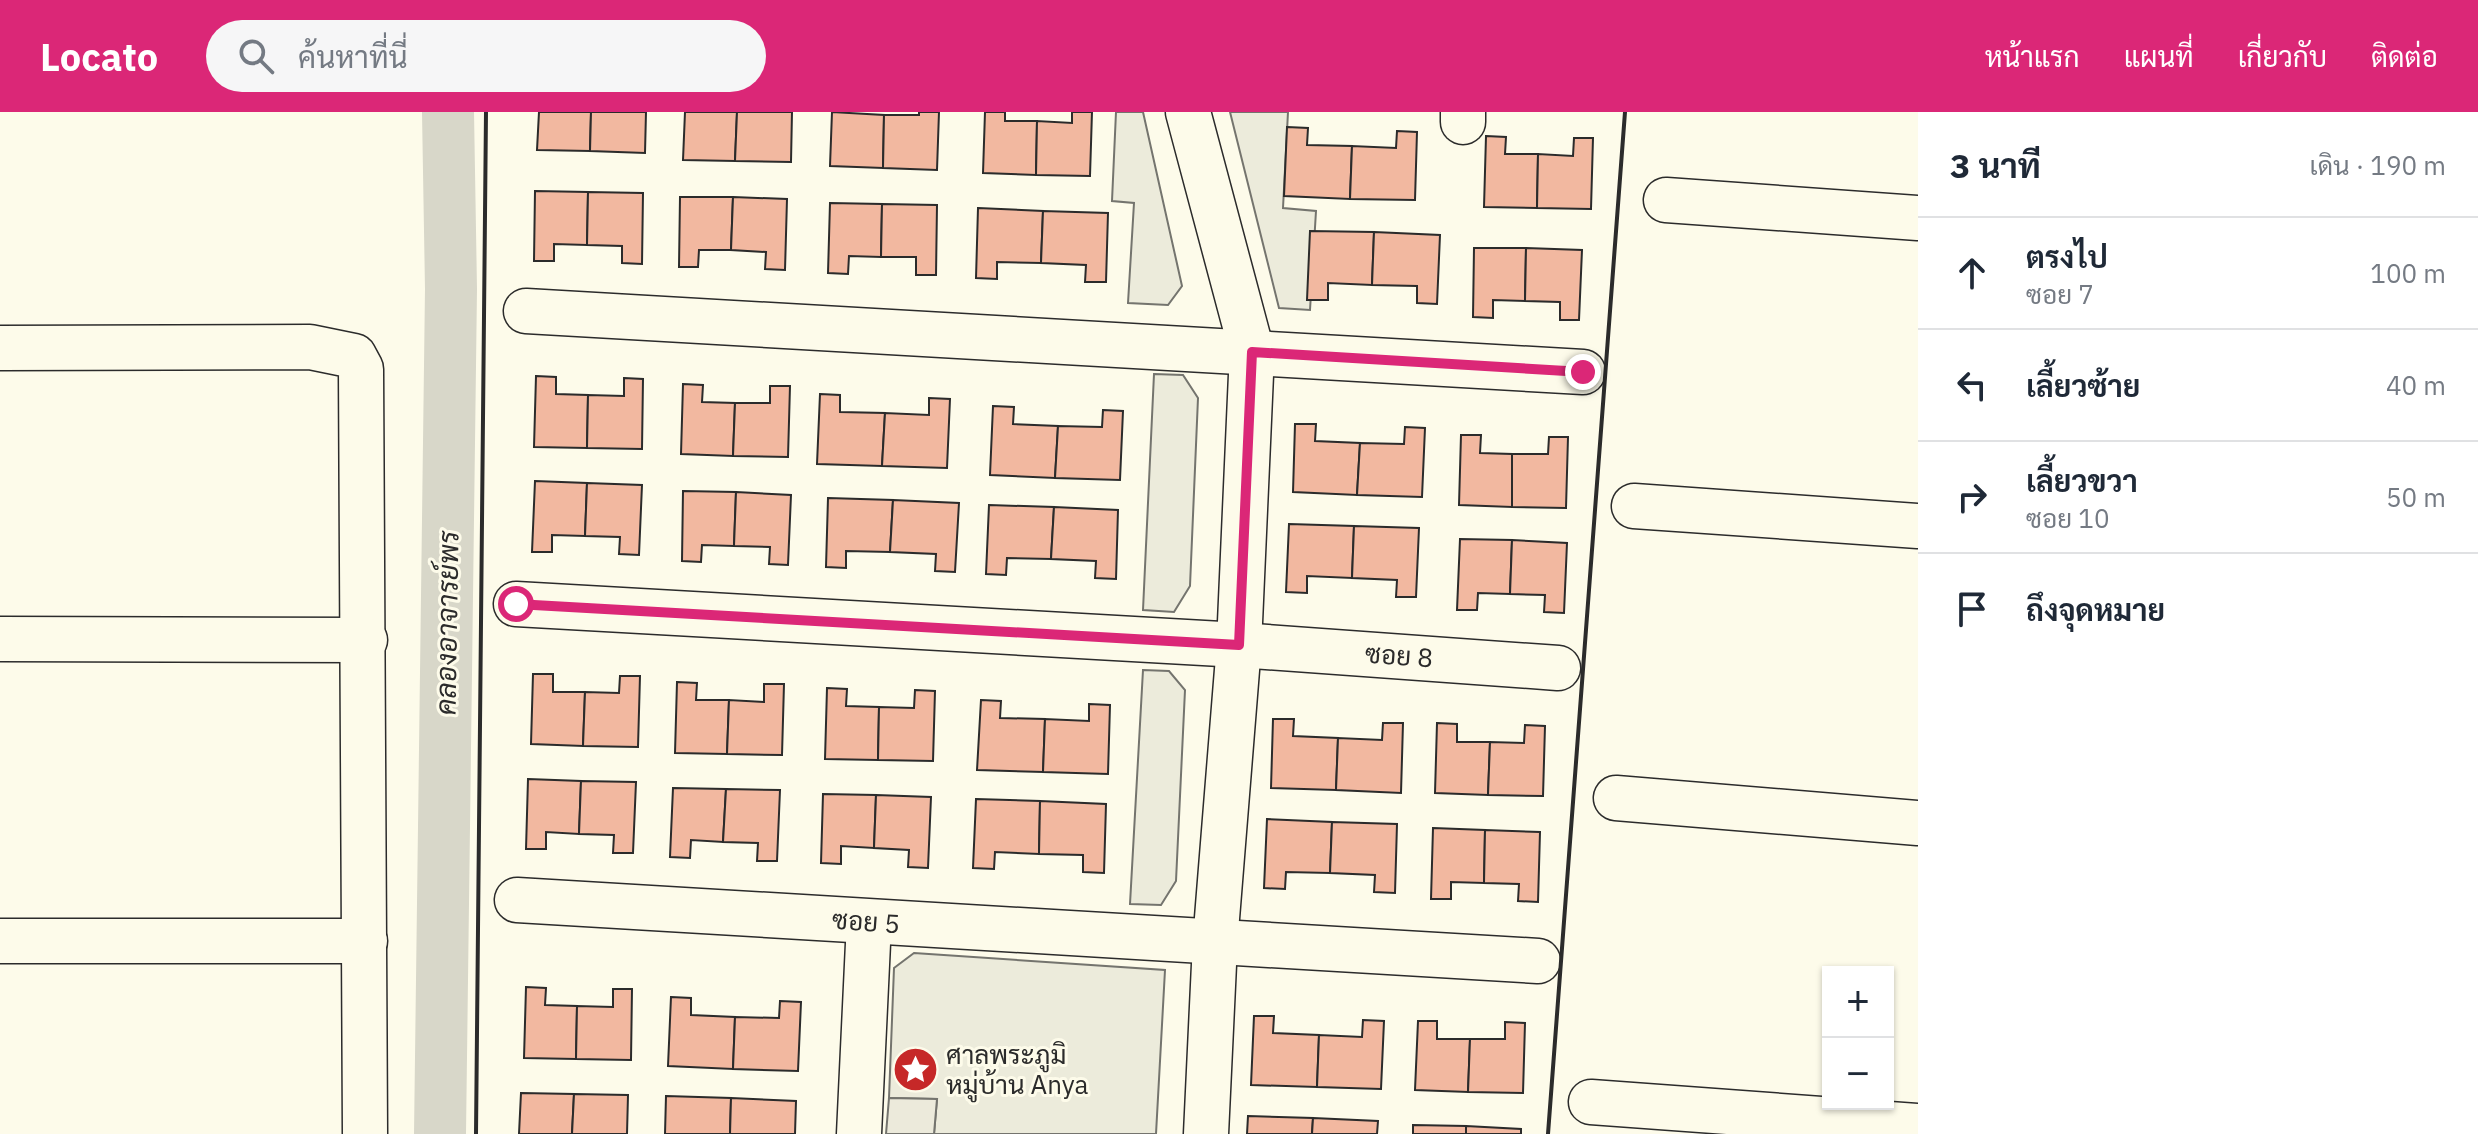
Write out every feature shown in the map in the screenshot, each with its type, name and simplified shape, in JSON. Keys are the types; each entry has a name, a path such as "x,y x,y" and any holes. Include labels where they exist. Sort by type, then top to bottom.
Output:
{"street":[{"path":"1188,112 1252,352 1239,645 1215,943 1206,1134"},
{"path":"1666,200 1918,218"},
{"path":"526,311 1583,372"},
{"path":"0,348 310,347 354,356 363,383 365,1134"},
{"path":"1634,506 1918,526"},
{"name":"ซอย 8","path":"516,604 1239,645 1558,668"},
{"path":"0,639 365,640"},
{"path":"1616,798 1918,823"},
{"name":"ซอย 5","path":"517,900 1538,961"},
{"path":"859,1134 869,922"},
{"path":"0,941 365,941"},
{"path":"1591,1102 1918,1126"}],"shaded area":[{"path":"1116,112 1143,112 1182,286 1168,305 1128,303 1134,203 1112,201"},
{"path":"1230,112 1288,112 1283,208 1316,211 1310,310 1279,308"},
{"path":"1154,374 1183,375 1198,398 1190,586 1174,612 1143,610"},
{"path":"1143,670 1169,671 1185,690 1176,881 1161,905 1130,904"},
{"path":"914,953 1165,970 1156,1134 934,1134 937,1099 889,1098 894,968"},
{"path":"889,1098 937,1099 934,1134 886,1134"}],"building":[{"path":"539,112 591,112 590,151 537,150"},
{"path":"591,112 646,112 645,153 590,151"},
{"path":"685,112 737,112 735,161 683,160"},
{"path":"737,112 792,112 791,162 735,161"},
{"path":"832,112 884,115 883,168 830,166"},
{"path":"919,112 939,112 937,170 883,168 884,115 919,115"},
{"path":"985,112 1005,112 1005,121 1037,121 1036,175 983,173"},
{"path":"1072,112 1092,112 1090,176 1036,175 1037,121 1072,123"},
{"path":"1287,127 1308,128 1307,145 1352,146 1350,199 1284,196"},
{"path":"1397,131 1417,132 1415,200 1350,199 1352,146 1396,148"},
{"path":"1486,136 1506,137 1505,154 1538,154 1537,208 1484,207"},
{"path":"1574,138 1593,138 1591,209 1537,208 1538,154 1573,156"},
{"path":"535,191 588,192 587,245 554,244 554,261 534,261"},
{"path":"588,192 643,193 642,264 622,263 622,246 587,245"},
{"path":"680,197 733,197 731,250 699,250 698,267 679,267"},
{"path":"733,197 787,199 785,270 765,269 766,252 731,250"},
{"path":"830,203 882,204 881,257 849,256 848,274 828,273"},
{"path":"882,204 937,205 936,275 916,275 916,257 881,257"},
{"path":"978,208 1043,211 1041,263 997,262 997,279 976,278"},
{"path":"1043,211 1108,213 1106,282 1085,282 1086,265 1041,263"},
{"path":"1310,231 1374,232 1372,285 1328,283 1328,300 1307,300"},
{"path":"1374,232 1440,235 1437,304 1417,303 1417,286 1372,285"},
{"path":"1474,248 1526,248 1525,301 1493,300 1493,318 1473,317"},
{"path":"1526,248 1582,250 1579,320 1560,320 1560,302 1525,301"},
{"path":"536,376 556,377 556,394 588,395 587,448 534,447"},
{"path":"624,378 643,379 642,449 587,448 588,395 624,396"},
{"path":"683,384 703,385 702,402 735,403 733,456 681,454"},
{"path":"770,386 790,386 788,457 733,456 735,403 770,403"},
{"path":"820,394 840,395 840,412 885,413 882,466 817,464"},
{"path":"929,398 950,399 947,468 882,466 885,413 929,415"},
{"path":"993,406 1014,407 1013,424 1058,426 1055,478 990,475"},
{"path":"1103,410 1123,411 1120,480 1055,478 1058,426 1102,427"},
{"path":"1295,424 1316,424 1315,441 1360,443 1357,495 1293,492"},
{"path":"1405,427 1425,428 1422,497 1357,495 1360,443 1404,444"},
{"path":"1461,435 1481,435 1480,453 1512,454 1512,507 1459,505"},
{"path":"1549,437 1568,437 1566,508 1512,507 1512,454 1548,454"},
{"path":"535,481 587,483 585,536 552,535 552,552 532,552"},
{"path":"587,483 642,485 639,555 619,554 620,537 585,536"},
{"path":"683,491 736,492 734,546 702,545 701,562 682,561"},
{"path":"736,492 791,495 788,565 769,564 770,547 734,546"},
{"path":"828,498 893,500 890,552 846,551 846,568 826,567"},
{"path":"893,500 959,503 955,572 935,571 936,554 890,552"},
{"path":"989,505 1054,507 1051,559 1007,558 1006,575 986,574"},
{"path":"1054,507 1118,510 1116,579 1095,578 1096,561 1051,559"},
{"path":"1289,524 1354,526 1352,578 1307,576 1307,593 1286,592"},
{"path":"1354,526 1419,528 1416,597 1396,597 1397,580 1352,578"},
{"path":"1460,539 1512,540 1510,594 1478,593 1477,610 1457,610"},
{"path":"1512,540 1567,543 1564,613 1544,612 1545,595 1510,594"},
{"path":"533,674 553,674 553,692 585,692 583,746 531,744"},
{"path":"620,676 640,676 638,747 583,746 585,692 619,693"},
{"path":"677,682 697,683 696,700 729,700 727,754 675,753"},
{"path":"764,684 784,684 782,755 727,754 729,700 764,702"},
{"path":"827,688 847,689 846,706 879,707 878,760 825,759"},
{"path":"915,690 935,691 933,761 878,760 879,707 914,708"},
{"path":"981,700 1001,701 1000,718 1045,719 1043,772 977,770"},
{"path":"1089,704 1110,705 1108,774 1043,772 1045,719 1089,721"},
{"path":"1273,719 1294,719 1293,736 1338,738 1336,790 1271,788"},
{"path":"1383,723 1403,723 1401,793 1336,790 1338,738 1382,740"},
{"path":"1437,723 1457,724 1457,742 1490,742 1488,795 1435,793"},
{"path":"1525,725 1545,726 1543,796 1488,795 1490,742 1524,743"},
{"path":"528,779 581,781 579,834 546,832 546,849 526,849"},
{"path":"581,781 636,782 633,853 613,853 614,835 579,834"},
{"path":"673,788 726,789 723,842 691,840 690,858 670,857"},
{"path":"726,789 780,790 777,861 757,861 758,843 723,842"},
{"path":"823,794 876,795 874,848 841,846 841,864 821,863"},
{"path":"876,795 931,797 928,868 908,867 909,850 874,848"},
{"path":"976,799 1040,801 1039,854 995,852 994,869 973,868"},
{"path":"1040,801 1106,804 1104,873 1083,872 1083,855 1039,854"},
{"path":"1267,819 1332,822 1330,873 1286,872 1285,889 1264,888"},
{"path":"1332,822 1397,824 1395,893 1374,892 1375,875 1330,873"},
{"path":"1433,828 1485,830 1484,883 1451,882 1451,899 1431,899"},
{"path":"1485,830 1540,832 1538,902 1518,901 1519,884 1484,883"},
{"path":"526,987 546,988 545,1005 577,1006 576,1059 524,1058"},
{"path":"613,989 632,989 631,1060 576,1059 577,1006 613,1007"},
{"path":"671,997 691,998 691,1015 735,1017 733,1069 668,1066"},
{"path":"780,1001 801,1002 798,1071 733,1069 735,1017 779,1018"},
{"path":"1254,1016 1274,1016 1273,1033 1319,1035 1317,1087 1251,1085"},
{"path":"1363,1020 1384,1021 1381,1089 1317,1087 1319,1035 1362,1037"},
{"path":"1418,1021 1437,1021 1437,1039 1470,1039 1468,1092 1415,1090"},
{"path":"1505,1022 1525,1023 1523,1093 1468,1092 1470,1039 1505,1039"},
{"path":"521,1093 574,1094 572,1134 519,1134"},
{"path":"574,1094 628,1095 627,1134 572,1134"},
{"path":"666,1096 731,1098 730,1134 665,1134"},
{"path":"731,1098 796,1101 795,1134 730,1134"},
{"path":"1248,1116 1313,1118 1312,1134 1247,1134"},
{"path":"1313,1118 1378,1121 1377,1134 1312,1134"},
{"path":"1413,1125 1466,1126 1466,1134 1413,1134"},
{"path":"1466,1126 1521,1129 1521,1134 1466,1134"}],"waterway":[{"name":"คลองอาจารย์พร","path":"440,1134 451,289 448,112"}],"wall":[{"path":"476,1134 486,112"},
{"path":"1548,1134 1625,112"}],"place":[{"name":"ศาลพระภูมิ หมู่บ้าน Anya","path":"915,1070"}],"route":[{"path":"516,604 1239,645 1252,352 1583,372"}]}
